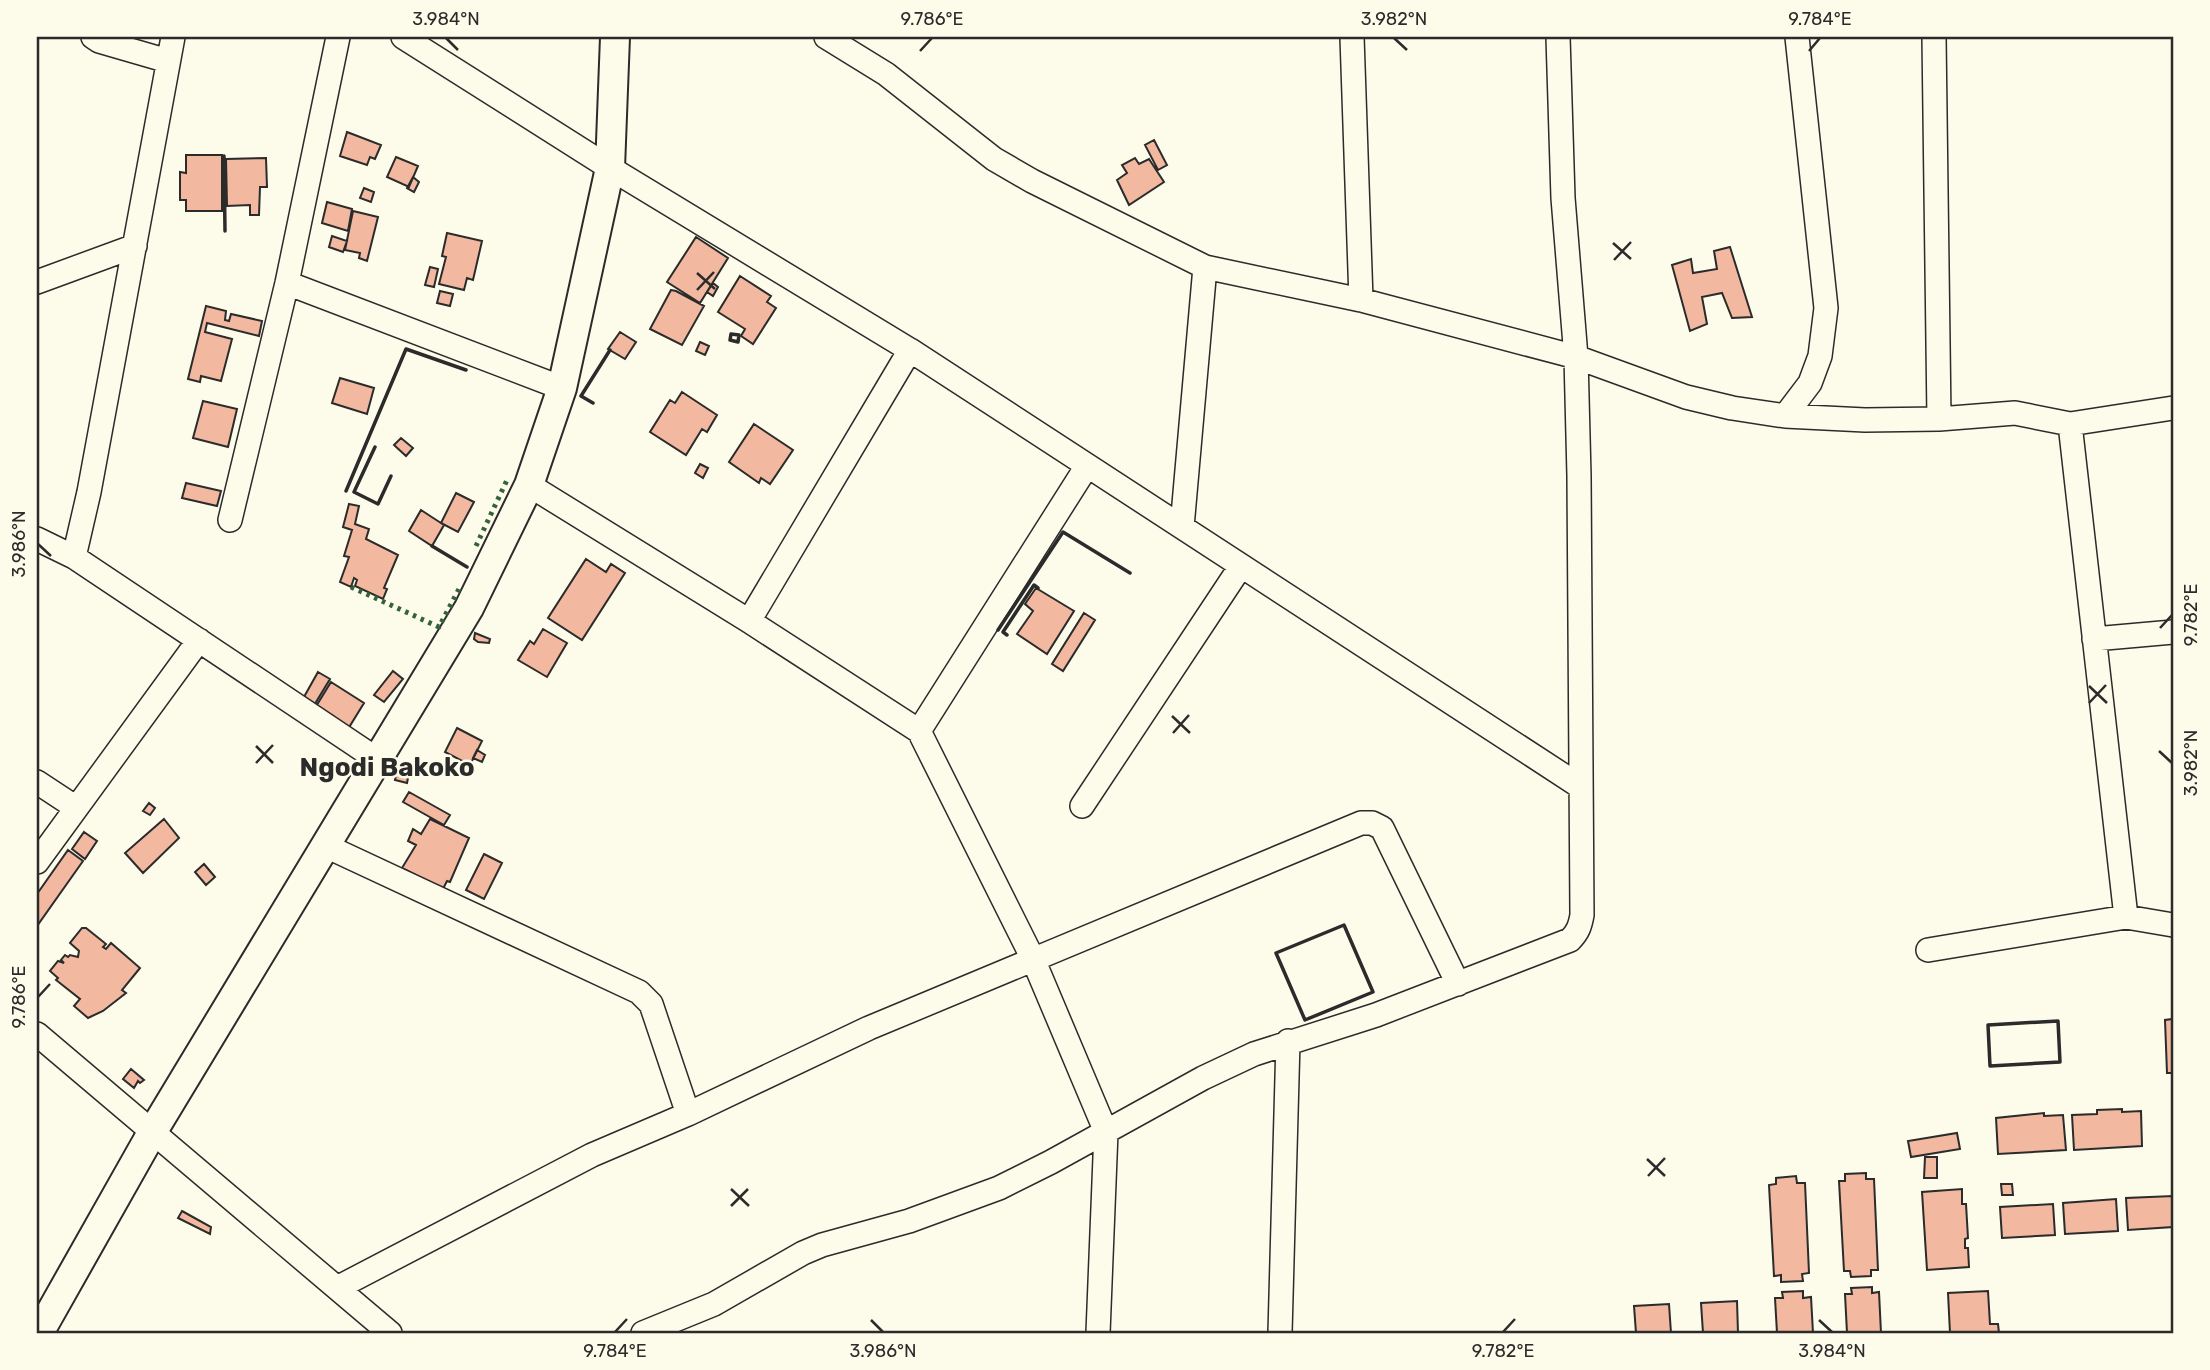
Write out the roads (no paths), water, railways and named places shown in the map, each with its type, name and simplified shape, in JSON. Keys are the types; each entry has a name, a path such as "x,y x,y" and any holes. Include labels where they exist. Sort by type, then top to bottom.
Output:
{"main road":[{"path":"39,1333 153,1131 469,608 529,485 562,388 610,168 615,37"}],"street":[{"path":"93,37 168,61"},
{"path":"74,557 89,492 173,37"},
{"path":"230,520 287,283 338,37"},
{"path":"403,37 610,168 909,350 1581,787"},
{"path":"826,37 886,74 994,159 1032,181 1205,267 1361,300 1576,357 1686,397 1732,408 1785,416 1865,420 1939,419 2015,413 2070,424 2173,408"},
{"path":"1352,37 1361,300"},
{"path":"643,1333 714,1304 822,1245 909,1221 999,1188 1203,1078 1254,1054 1376,1015 1570,940 1576,934 1582,915 1579,476 1576,357 1563,198 1558,37"},
{"path":"1785,416 1810,383 1820,356 1826,308 1797,37"},
{"path":"1934,37 1939,419"},
{"path":"37,282 135,246"},
{"path":"1182,527 1205,267"},
{"path":"287,283 562,388"},
{"path":"749,621 909,350"},
{"path":"2070,424 2126,917"},
{"path":"919,731 1087,466"},
{"path":"529,485 749,621 919,731 1033,959 1105,1132 1098,1333"},
{"path":"37,539 74,557 378,760"},
{"path":"1082,806 1241,566"},
{"path":"2094,639 2173,632"},
{"path":"37,862 199,640"},
{"path":"37,782 75,807"},
{"path":"337,1288 593,1155 688,1114 869,1028 1361,823 1372,823 1381,828 1458,984"},
{"path":"326,846 639,992 651,1004 688,1114"},
{"path":"1928,950 2126,917 2173,925"},
{"path":"37,1034 390,1333"},
{"path":"1280,1333 1288,1041"}],"district":[{"name":"Ngodi Bakoko","path":"387,767"}]}
